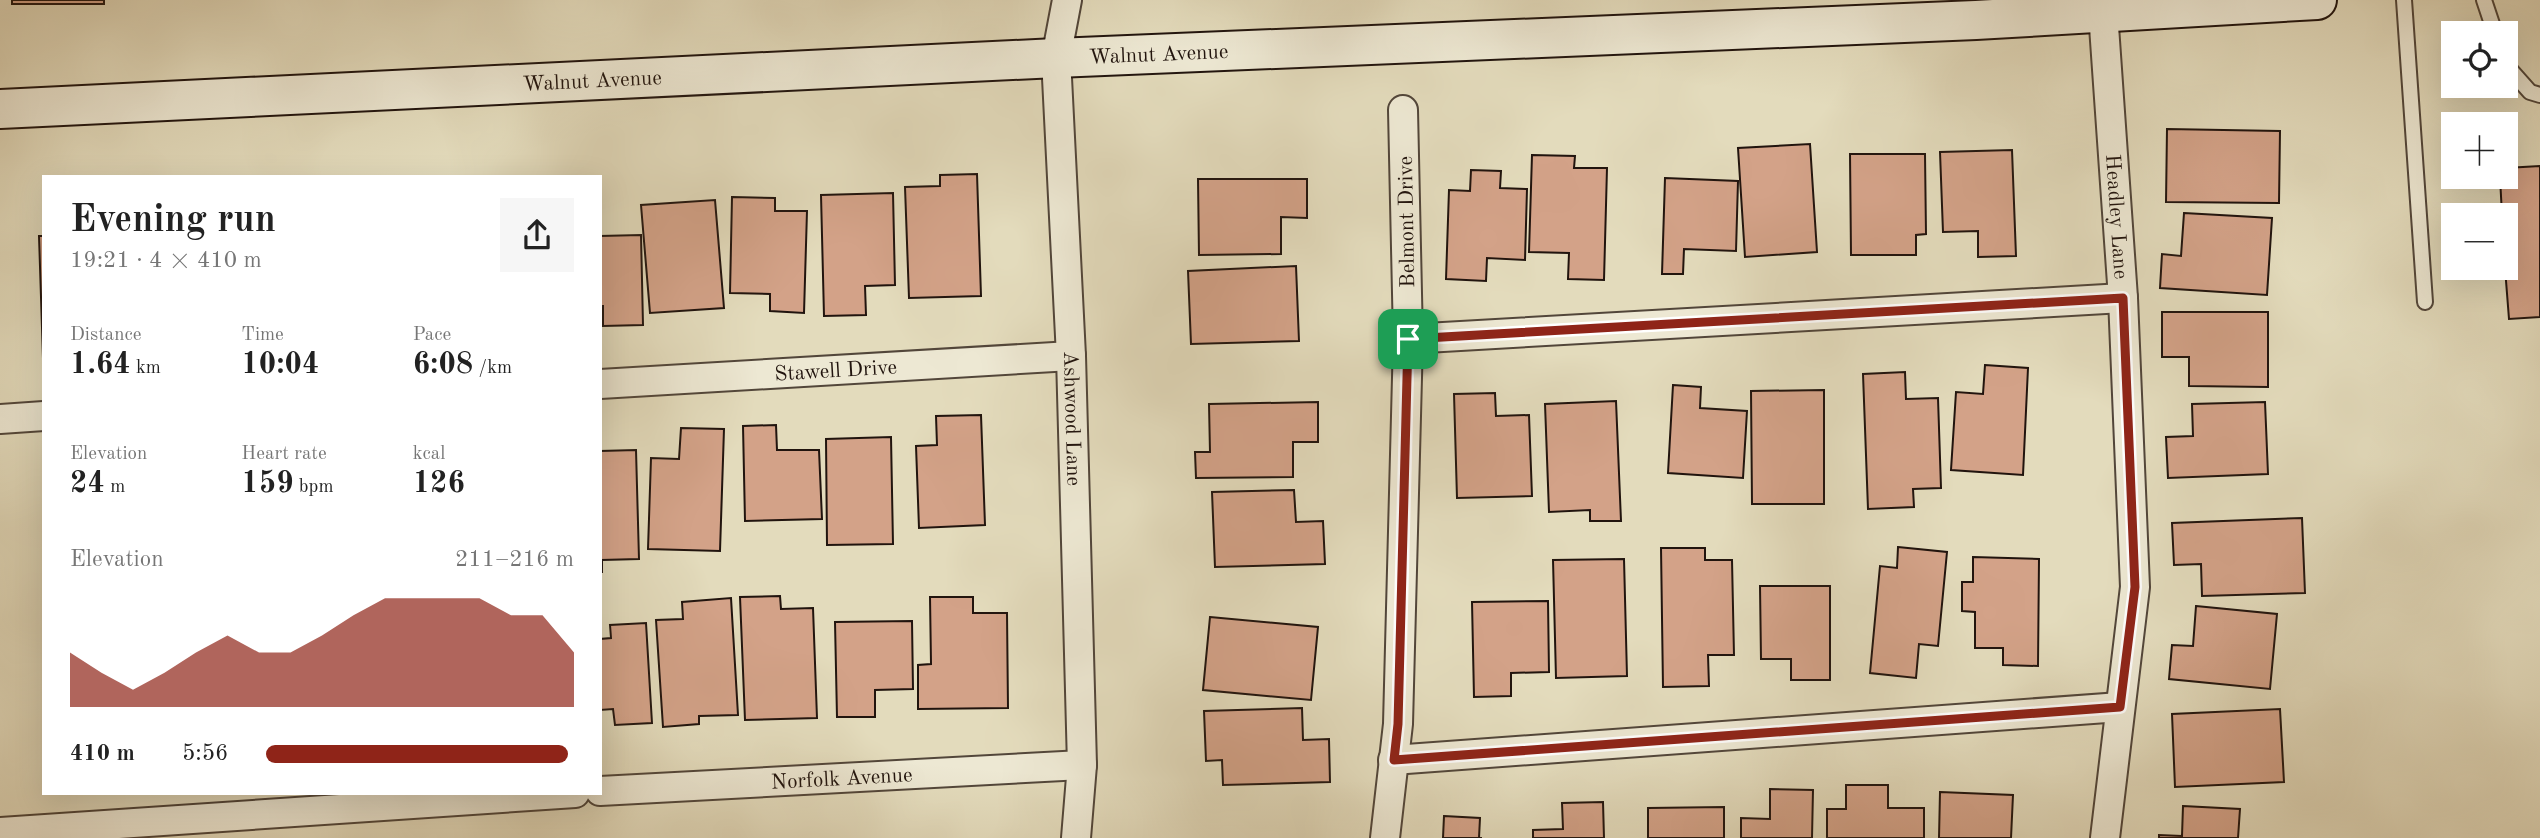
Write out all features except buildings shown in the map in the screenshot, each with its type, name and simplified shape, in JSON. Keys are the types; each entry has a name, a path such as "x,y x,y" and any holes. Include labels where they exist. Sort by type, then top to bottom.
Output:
{"street":[{"name":"Ashwood Lane","path":"1068,0 1056,58 1071,356 1082,765 1076,838"},
{"name":"Walnut Avenue","path":"0,108 1056,58 1976,10 2103,12 2317,0"},
{"name":"Headley Lane","path":"2103,12 2123,298 2135,587 2105,838"},
{"name":"Belmont Drive","path":"1385,838 1398,724 1408,339 1403,110"},
{"path":"1408,339 2123,298"},
{"name":"Stawell Drive","path":"602,384 1071,356"},
{"path":"0,419 42,416"},
{"path":"1394,760 2120,707"},
{"name":"Norfolk Avenue","path":"602,791 1082,765"},
{"path":"1,828 542,795"}],"lane":[{"path":"2404,0 2425,302"},
{"path":"2484,0 2491,21"},
{"path":"2518,79 2529,92 2540,95"}],"route":[{"path":"2123,298 2135,587 2120,707 1394,760 1398,724 1408,339 2123,298"}]}
